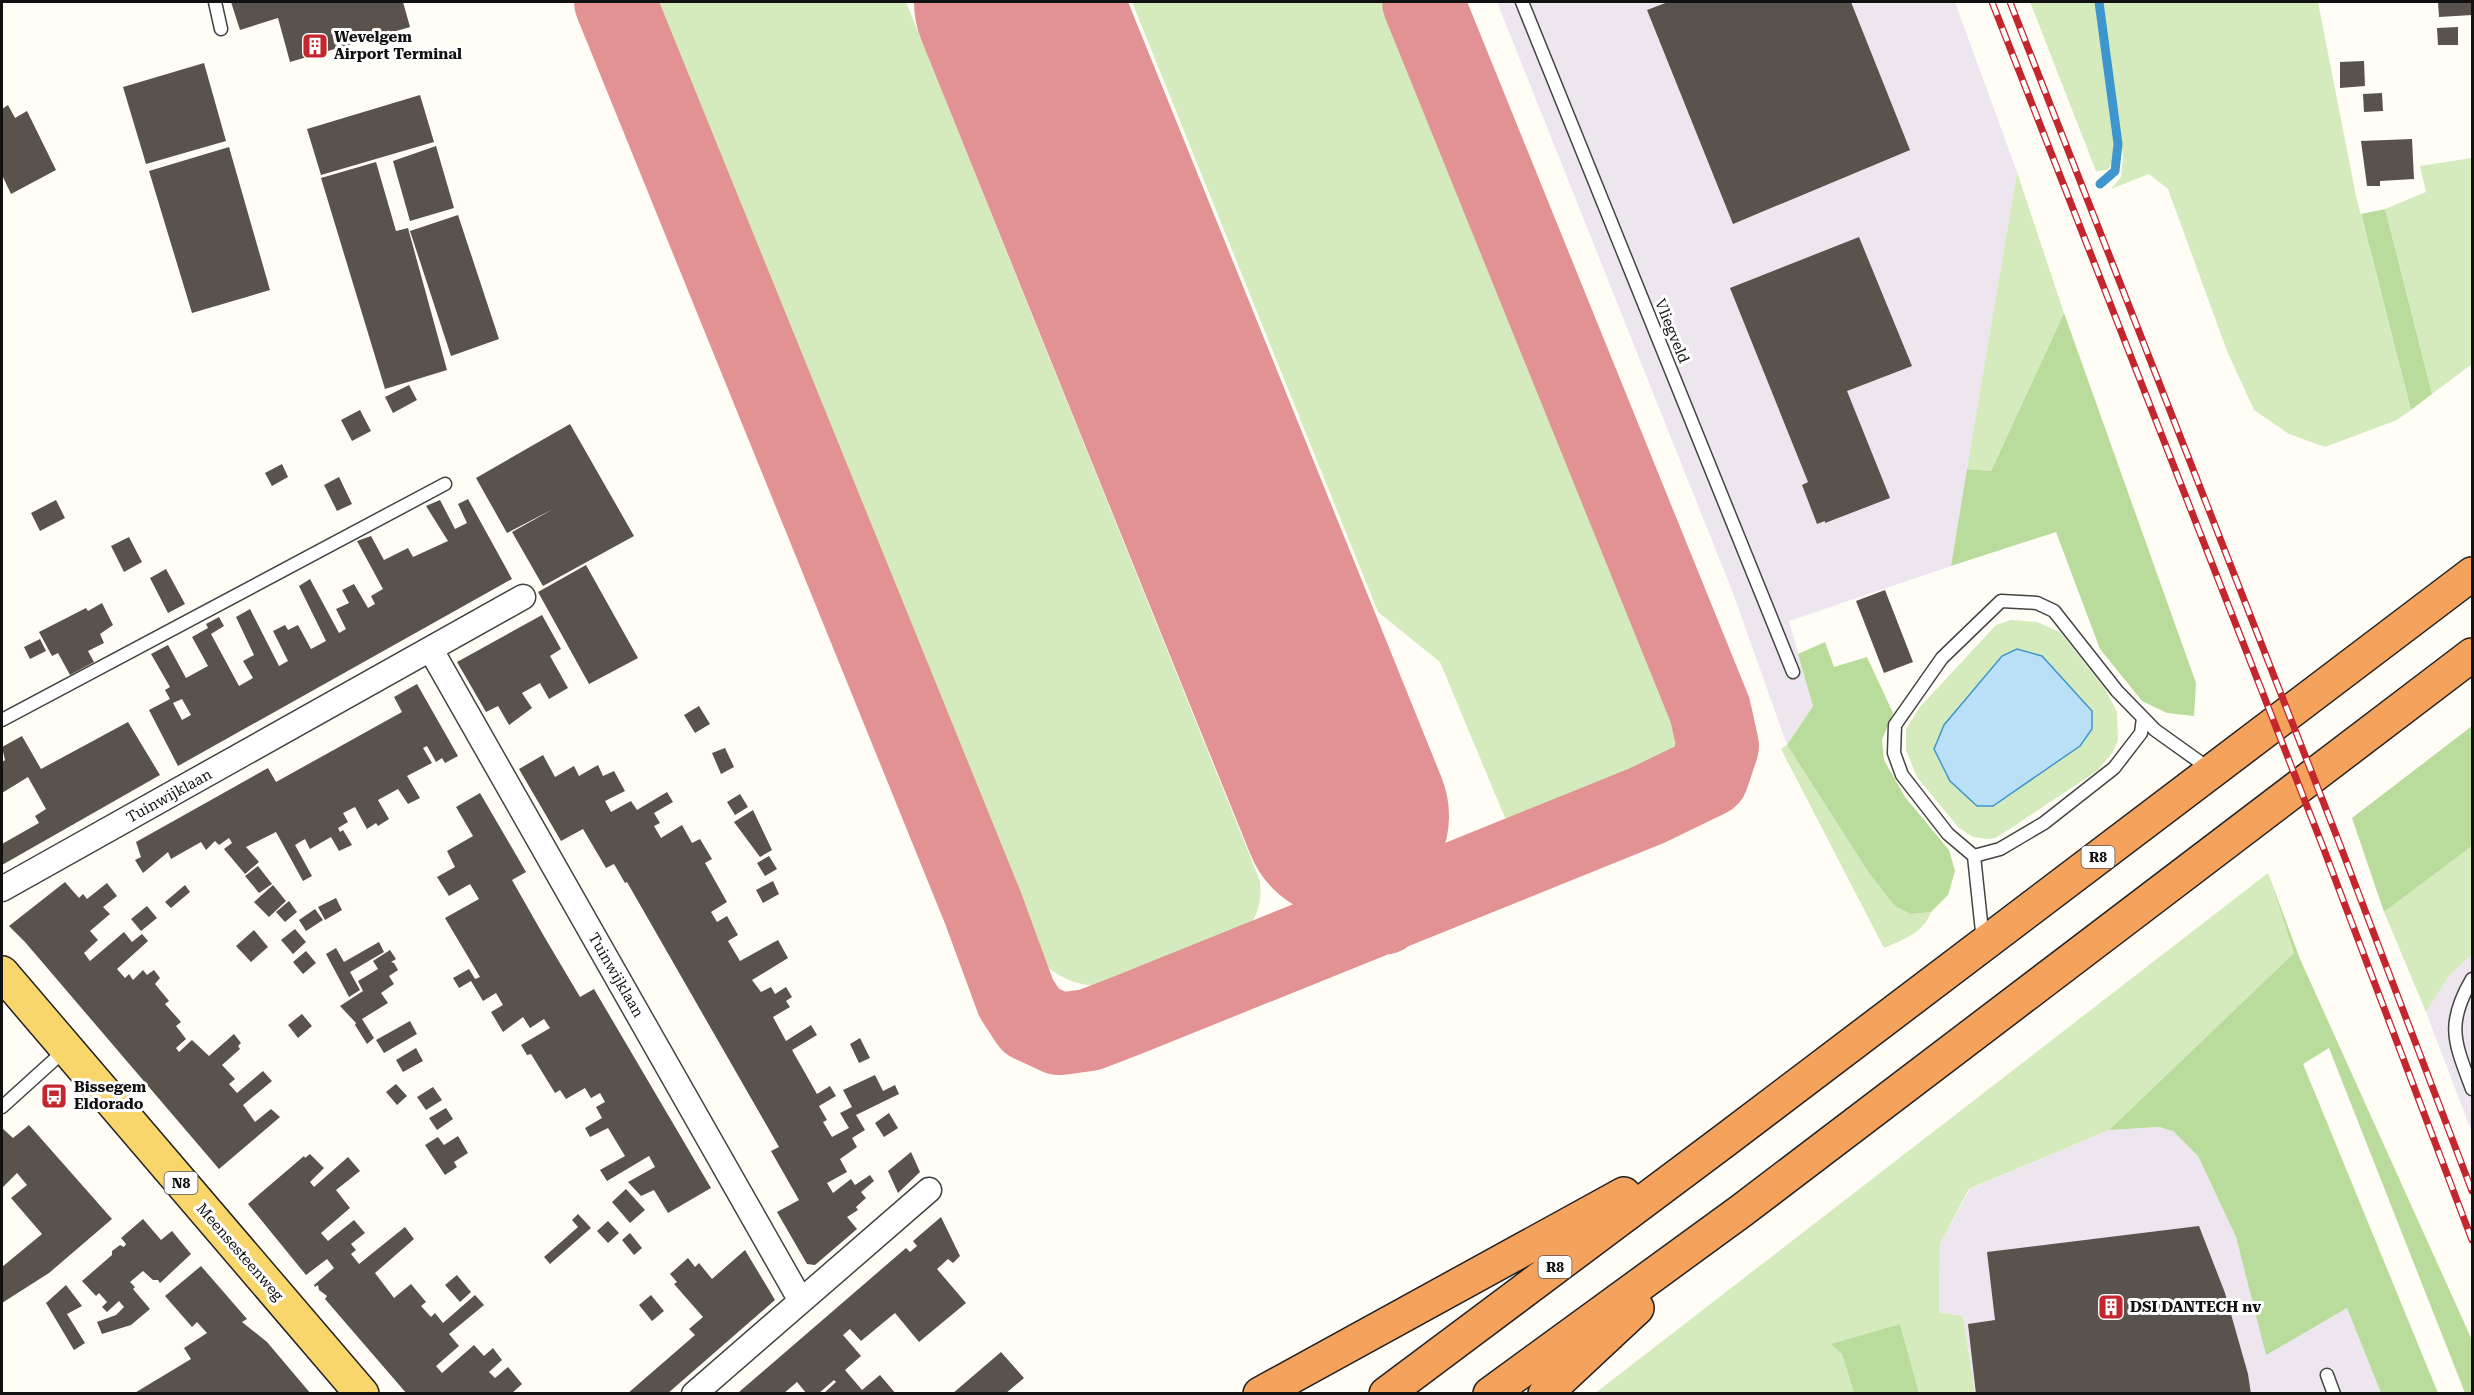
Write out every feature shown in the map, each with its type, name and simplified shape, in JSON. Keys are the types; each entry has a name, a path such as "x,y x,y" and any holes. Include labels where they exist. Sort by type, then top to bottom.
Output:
{"highway":[{"name":"R8","path":"1386,1394 2472,574"},
{"path":"1490,1394 1741,1211 2472,655"},
{"path":"1260,1394 1724,1141"},
{"path":"1545,1394 1741,1211"}],"main road":[{"name":"Meensesteenweg","path":"2,973 362,1394"}],"street":[{"name":"Tuinwijklaan","path":"2,889 523,597"},
{"name":"Tuinwijklaan","path":"431,650 801,1301"},
{"path":"694,1394 928,1190"}],"lane":[{"path":"215,2 221,29"},
{"name":"Vliegveld","path":"1522,2 1793,672"},
{"path":"2,720 445,484"},
{"path":"1983,945 1974,856 1948,834 1902,775 1894,753 1895,724 1942,658 2001,601 2037,603 2054,611 2117,691 2143,718 2155,730 2212,771"},
{"path":"1974,856 2000,849 2044,823 2114,768 2141,733 2143,718"},
{"path":"2472,980 2463,994 2454,1022 2455,1044 2472,1089"},
{"path":"2,1107 66,1050"},
{"path":"2327,1375 2334,1394"}],"shaded area":[{"path":"1497,2 1955,2 2017,172 1951,566 1789,621 1813,706 1787,745 1733,593"},
{"path":"2472,954 2472,1133 2426,1012 2449,976"},
{"path":"2159,1127 2173,1131 2198,1156 2236,1237 2266,1354 2347,1308 2381,1393 1975,1393 1963,1316 1939,1312 1940,1244 1970,1189 2109,1130"}],"green space":[{"path":"643,2 906,2 1260,881 1257,911 1251,924 1241,936 1125,984 1110,986 1071,981 1049,969 1028,949"},
{"path":"1132,2 1395,2 1682,708 1682,739 1665,765 1511,827 1508,825 1440,662 1378,612"},
{"path":"2030,2 2095,2 2115,156 2108,170 2096,171"},
{"path":"2103,2 2318,2 2356,196 2411,410 2397,420 2325,447 2289,434 2254,410 2227,351 2168,189 2149,174 2111,189 2121,177 2123,157"},
{"path":"2472,158 2472,364 2432,394 2385,209 2426,192 2420,166"},
{"path":"2017,172 2064,313 1991,471 1967,469"},
{"path":"2385,209 2432,394 2411,410 2361,214"},
{"path":"2064,313 2196,683 2194,716 2167,713 2142,701 2100,649 2056,532 1951,566 1967,469 1991,471"},
{"path":"2011,620 2037,622 2060,632 2105,689 2117,712 2118,740 2113,752 2097,771 2008,830 1995,838 1987,839 1973,837 1958,827 1917,777 1906,750 1906,729 1920,707 1996,625"},
{"path":"1825,642 1834,667 1867,657 1893,713 1882,740 1884,760 1905,797 1949,850 1955,871 1948,895 1931,912 1911,914 1895,906 1869,873 1787,745 1813,706 1798,654"},
{"path":"2472,726 2472,846 2384,912 2352,818"},
{"path":"1787,745 1869,873 1911,914 1931,912 1918,931 1884,948 1781,749"},
{"path":"2472,846 2472,954 2449,976 2426,1012 2384,912"},
{"path":"2268,873 2294,953 2109,1130 1969,1189 1940,1244 1939,1312 1963,1316 1975,1393 1919,1393 1900,1324 1832,1344 1842,1354 1854,1393 1594,1394"},
{"path":"2268,873 2300,959 2472,1340 2472,1393 2465,1393 2329,1048 2303,1064 2438,1393 2381,1393 2347,1308 2266,1355 2236,1237 2198,1156 2173,1131 2159,1127 2109,1130 2294,953"},
{"path":"1900,1324 1919,1393 1854,1393 1842,1354 1831,1344"}],"water":[{"path":"2017,649 2042,656 2092,711 2092,729 2080,746 1993,806 1977,806 1950,781 1934,749 1944,725 2002,656"}],"building":[{"name":"Wevelgem Airport Terminal","path":"231,2 403,2 410,27 290,62 278,18 240,30"},
{"path":"1668,2 1851,2 1910,150 1733,224 1647,10"},
{"path":"2438,2 2472,2 2472,15 2439,17"},
{"path":"2458,27 2458,45 2438,45 2437,28"},
{"path":"2364,61 2365,86 2340,88 2340,62"},
{"path":"204,63 226,141 146,164 123,87"},
{"path":"2382,93 2383,111 2364,112 2363,94"},
{"path":"420,95 434,142 321,175 307,129"},
{"path":"8,105 15,118 27,111 56,170 11,194 2,175 2,109"},
{"path":"2412,139 2414,179 2380,181 2380,186 2367,186 2361,141"},
{"path":"436,146 454,208 410,221 393,161"},
{"path":"229,147 270,290 192,313 149,171"},
{"path":"376,162 396,231 408,228 447,370 385,389 321,178"},
{"path":"458,215 499,339 451,356 410,231"},
{"path":"1859,237 1912,366 1847,391 1890,498 1817,524 1802,485 1808,482 1730,288"},
{"path":"409,385 417,400 393,413 385,397"},
{"path":"360,410 371,431 352,441 341,420"},
{"path":"570,424 634,536 543,586 512,532 555,508 507,533 476,478"},
{"path":"282,464 288,477 272,486 265,473"},
{"path":"339,477 352,504 337,511 324,485"},
{"path":"468,499 512,579 178,766 149,710 170,699 165,690 170,687 151,654 168,645 186,678 208,666 192,637 208,628 206,624 219,617 224,626 211,634 239,686 253,678 243,661 254,655 236,617 250,609 279,666 288,661 273,631 285,625 288,630 298,625 311,649 326,641 299,586 310,579 339,633 346,629 336,609 349,603 342,590 354,584 368,608 375,604 371,596 383,589 357,541 371,536 384,560 408,548 413,557 448,541 426,506 440,500 455,529 467,523 458,504","holes":["182,699 191,715 182,720 173,703"]},
{"path":"56,500 65,518 40,531 31,513"},
{"path":"129,537 142,562 124,572 111,546"},
{"path":"586,565 638,658 589,684 538,592"},
{"path":"166,569 185,604 168,613 150,578"},
{"path":"1885,590 1913,662 1884,673 1856,601"},
{"path":"102,603 113,625 100,634 104,643 88,651 94,662 70,675 58,653 52,656 39,632 86,608 88,611"},
{"path":"542,615 561,649 550,656 568,688 549,699 540,683 522,693 532,708 509,725 498,706 486,712 457,662"},
{"path":"40,639 46,651 30,659 24,647"},
{"path":"417,684 458,756 445,763 442,758 436,762 427,746 423,748 432,763 407,776 420,798 408,804 398,789 378,800 389,819 378,826 376,823 367,829 355,807 343,813 348,822 338,828 340,832 343,830 352,845 339,851 331,837 310,849 305,839 295,845 312,876 303,881 276,832 246,847 259,862 245,874 224,849 232,843 229,838 219,845 215,841 206,850 201,842 171,859 168,852 143,873 135,860 141,857 136,842 268,768 276,782 402,712 394,697"},
{"path":"699,706 710,724 695,733 684,715"},
{"path":"128,722 160,775 2,865 2,844 39,823 35,816 46,809 28,777 2,793 2,762 5,760 2,747 22,736 41,769"},
{"path":"725,748 734,767 721,774 712,753"},
{"path":"543,755 555,777 574,766 579,776 598,765 603,776 614,771 625,791 605,801 611,812 631,801 637,810 667,792 673,802 654,813 660,823 654,826 661,838 682,825 692,843 700,839 712,859 705,863 727,902 711,912 717,922 727,916 738,935 728,941 740,961 778,940 788,958 752,980 761,992 771,987 775,994 786,987 792,997 786,1001 790,1007 773,1017 786,1041 811,1025 817,1035 792,1050 817,1094 830,1086 836,1096 819,1106 827,1120 823,1122 832,1137 849,1128 840,1113 852,1107 843,1090 875,1075 883,1091 895,1085 899,1094 856,1115 865,1130 852,1138 857,1147 840,1159 847,1172 827,1183 833,1193 851,1179 855,1185 870,1175 874,1181 861,1192 866,1198 856,1207 858,1210 847,1217 857,1229 815,1265 807,1264 777,1212 799,1200 771,1151 779,1147 627,882 625,883 614,864 606,868 583,829 561,841 519,769"},
{"path":"480,793 526,872 512,880 545,938 580,997 594,989 711,1188 668,1213 654,1190 641,1196 628,1182 655,1167 649,1156 607,1181 600,1170 625,1156 608,1128 590,1137 585,1128 602,1118 596,1107 605,1102 600,1093 591,1098 585,1088 566,1099 560,1090 555,1093 531,1054 527,1055 521,1045 550,1028 544,1019 530,1028 523,1017 503,1032 491,1012 503,1005 496,993 483,1001 471,981 459,988 453,978 469,969 475,979 480,977 445,918 479,899 470,884 449,896 437,877 455,867 447,851 473,836 456,807"},
{"path":"740,794 748,807 735,815 727,802"},
{"path":"753,810 772,850 760,857 734,822"},
{"path":"769,856 777,869 765,876 757,863"},
{"path":"258,866 272,884 259,893 245,876"},
{"path":"773,881 779,894 763,903 756,890"},
{"path":"65,882 79,898 83,894 87,899 107,883 117,896 103,907 110,914 90,931 98,940 84,953 90,961 124,932 132,942 142,934 148,941 117,969 125,978 129,974 133,980 143,970 147,975 154,970 160,978 155,984 169,1001 165,1004 181,1022 176,1026 186,1039 176,1048 179,1052 192,1040 209,1056 234,1034 241,1043 238,1046 240,1049 222,1065 235,1079 229,1084 237,1093 263,1071 272,1081 243,1105 255,1122 271,1109 280,1117 219,1169 9,926"},
{"path":"185,885 190,892 171,908 165,902"},
{"path":"273,885 286,901 269,917 254,902"},
{"path":"336,898 342,910 325,920 318,907"},
{"path":"289,901 297,912 285,922 276,912"},
{"path":"147,906 157,918 141,931 131,919"},
{"path":"315,909 323,920 306,931 299,920"},
{"path":"295,929 306,942 293,954 281,940"},
{"path":"254,930 268,947 251,962 236,946"},
{"path":"379,942 384,952 350,972 360,990 349,997 326,954 336,948 344,962"},
{"path":"390,950 396,959 391,962 398,970 389,976 394,984 381,993 388,1003 362,1019 374,1038 367,1044 355,1025 356,1023 340,1006 363,991 358,981 378,969 373,961"},
{"path":"306,951 316,963 303,974 293,962"},
{"path":"302,1014 312,1026 298,1038 288,1025"},
{"path":"410,1021 417,1034 384,1053 376,1040"},
{"path":"860,1038 870,1058 859,1063 850,1044"},
{"path":"416,1048 423,1061 403,1072 396,1060"},
{"path":"396,1084 407,1096 397,1105 386,1092"},
{"path":"433,1087 442,1100 426,1110 417,1097"},
{"path":"446,1108 453,1119 437,1130 429,1118"},
{"path":"889,1113 898,1128 884,1137 875,1123"},
{"path":"29,1125 112,1219 49,1273 2,1303 2,1267 42,1234 11,1198 27,1185 17,1173 2,1188 2,1128 13,1138"},
{"path":"458,1136 468,1153 454,1162 457,1167 445,1175 425,1145 438,1137 444,1145"},
{"path":"911,1152 920,1172 898,1193 888,1171"},
{"path":"310,1154 324,1168 310,1182 314,1187 348,1157 360,1171 336,1190 350,1208 321,1233 328,1241 354,1220 365,1233 351,1244 356,1250 351,1254 359,1264 405,1227 414,1239 375,1273 394,1298 411,1284 426,1302 421,1306 431,1317 435,1313 443,1323 475,1295 484,1305 449,1334 459,1346 436,1366 442,1373 474,1345 484,1356 493,1348 502,1360 489,1372 495,1378 508,1367 522,1384 511,1394 407,1394 325,1299 327,1296 319,1290 318,1285 315,1287 314,1285 334,1268 327,1259 306,1275 248,1204 304,1156 305,1158"},
{"path":"626,1189 645,1210 630,1223 612,1202"},
{"path":"578,1214 591,1228 550,1264 544,1257 578,1227 572,1220"},
{"path":"941,1217 960,1256 953,1263 948,1259 937,1269 966,1303 919,1342 895,1313 861,1341 850,1329 843,1335 861,1356 845,1370 862,1390 880,1375 896,1394 823,1394 836,1382 834,1380 818,1394 807,1394 797,1382 783,1394 740,1394 739,1392 906,1248 910,1252 917,1246 913,1241"},
{"path":"143,1219 161,1240 172,1231 191,1254 160,1283 143,1271 130,1282 150,1309 131,1325 102,1334 97,1322 116,1315 124,1307 119,1301 107,1312 102,1307 107,1302 99,1293 96,1296 82,1281 112,1255 112,1251 120,1245 124,1247 126,1244 121,1238"},
{"path":"608,1221 619,1233 608,1243 597,1231"},
{"name":"DSI DANTECH nv","path":"2199,1226 2225,1293 2248,1374 2251,1394 1976,1394 1968,1324 1995,1320 1987,1252"},
{"path":"630,1233 642,1248 634,1255 622,1240"},
{"path":"745,1250 775,1300 667,1394 627,1394 695,1335 689,1329 703,1317 674,1284 677,1282 670,1274 688,1258 695,1267 699,1263 712,1279"},
{"path":"201,1266 247,1319 242,1322 267,1342 311,1394 133,1394 191,1359 184,1348 207,1333 197,1322 192,1327 165,1296"},
{"path":"457,1275 471,1292 460,1302 445,1285"},
{"path":"66,1285 82,1306 67,1314 85,1343 74,1350 46,1303"},
{"path":"651,1295 664,1311 652,1321 639,1305"},
{"path":"1001,1352 1024,1378 1005,1394 952,1394"}],"waterway":[{"path":"2099,2 2118,144 2115,171 2100,184"}],"taxiway":[{"path":"615,2 983,908 1016,998 1031,1021 1059,1034 1089,1030 1128,1015 1646,806 1708,776 1718,746 1710,710 1423,2"},
{"path":"1346,816 1383,914"}],"runway":[{"path":"1017,2 1346,816"}],"railway":[{"path":"1992,2 2323,847 2472,1240"},
{"path":"2010,2 2337,837 2472,1191"}],"place":[{"name":"Wevelgem Airport Terminal","path":"315,46"},
{"name":"Bissegem Eldorado","path":"54,1096"},
{"name":"DSI DANTECH nv","path":"2111,1307"}]}
